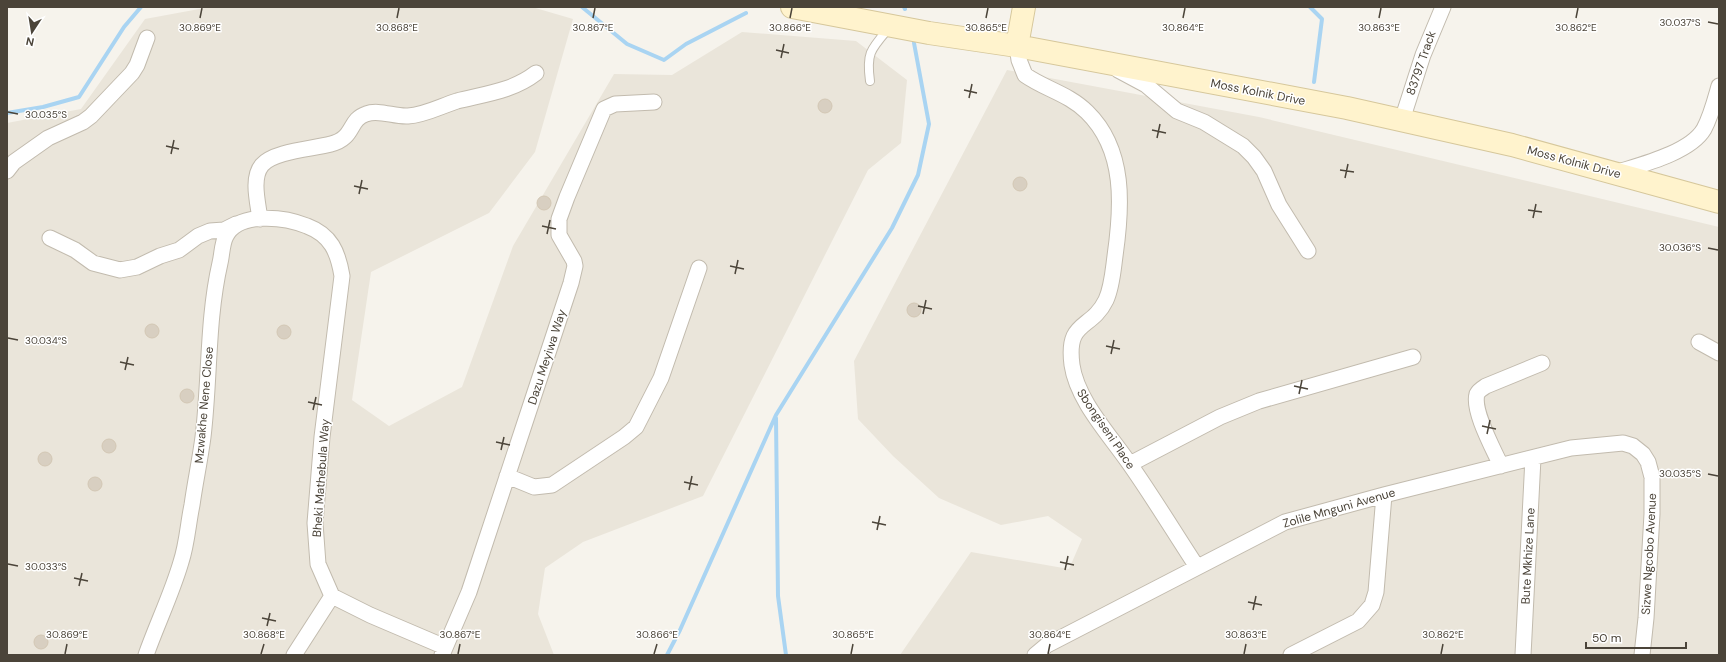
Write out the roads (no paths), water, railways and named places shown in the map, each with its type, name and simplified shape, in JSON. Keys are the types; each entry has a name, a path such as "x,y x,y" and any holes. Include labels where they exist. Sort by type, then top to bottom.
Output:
{"main road":[{"name":"Moss Kolnik Drive","path":"792,7 1018,46 1347,108 1512,145 1719,202"},
{"path":"1018,46 1024,7"}],"street":[{"name":"83797 Track","path":"1402,120 1424,55 1443,7"},
{"path":"7,171 14,162 48,138 83,122 91,116 132,73 137,65 147,38"},
{"name":"Sbongiseni Place","path":"1018,46 1019,60 1025,75 1063,94 1087,112 1101,129 1116,160 1120,189 1120,213 1110,288 1106,301 1098,312 1074,334 1070,345 1075,381 1082,395 1130,464 1196,567"},
{"path":"1099,62 1133,77 1146,85 1177,111 1204,122 1243,146 1254,157 1264,171 1279,205 1308,251"},
{"path":"50,238 74,250 92,263 120,270 137,267 160,256 179,250 198,236 210,231 224,230 237,224 260,218 256,180 262,165 283,155 341,141 350,132 359,116 368,113 404,117 417,115 457,101 492,94 526,81 536,73"},
{"path":"1615,173 1674,152 1689,145 1704,129 1719,86"},
{"name":"Dazu Meyiwa Way","path":"444,651 469,592 567,296 575,266 571,254 559,235 559,219 567,196 604,109 615,104 654,102"},
{"name":"Bheki Mathebula Way","path":"260,218 276,218 298,222 318,230 333,245 338,257 342,276 322,436 316,523 318,564 332,596"},
{"name":"Mzwakhe Nene Close","path":"146,655 181,562 203,437 211,330 217,277 226,236 237,224"},
{"path":"507,476 534,487 552,485 624,437 636,427 661,378 699,268"},
{"path":"1700,342 1719,353"},
{"path":"1130,464 1220,417 1259,401 1413,357"},
{"path":"1501,466 1486,433 1478,410 1477,395 1479,391 1486,386 1542,363"},
{"name":"Zolile Mnguni Avenue","path":"1035,655 1047,645 1286,522 1384,495 1571,448 1623,443"},
{"name":"Sizwe Ngcobo Avenue","path":"1623,443 1634,446 1643,454 1648,462 1652,477 1652,514 1646,618 1642,655"},
{"name":"Bute Mkhize Lane","path":"1523,655 1533,458"},
{"path":"1291,655 1358,621 1372,605 1376,592 1384,495"},
{"path":"294,655 332,596 444,651"}],"lane":[{"path":"870,81 868,58 875,45 891,25"}],"waterway":[{"path":"7,113 43,107 79,97 124,27 141,7"},
{"path":"582,7 627,44 664,60 686,44 746,13"},
{"path":"1310,7 1322,19 1314,82"},
{"path":"667,655 680,630 776,415 892,228 918,175 929,124 914,43"},
{"path":"776,418 778,596 786,655"}]}
